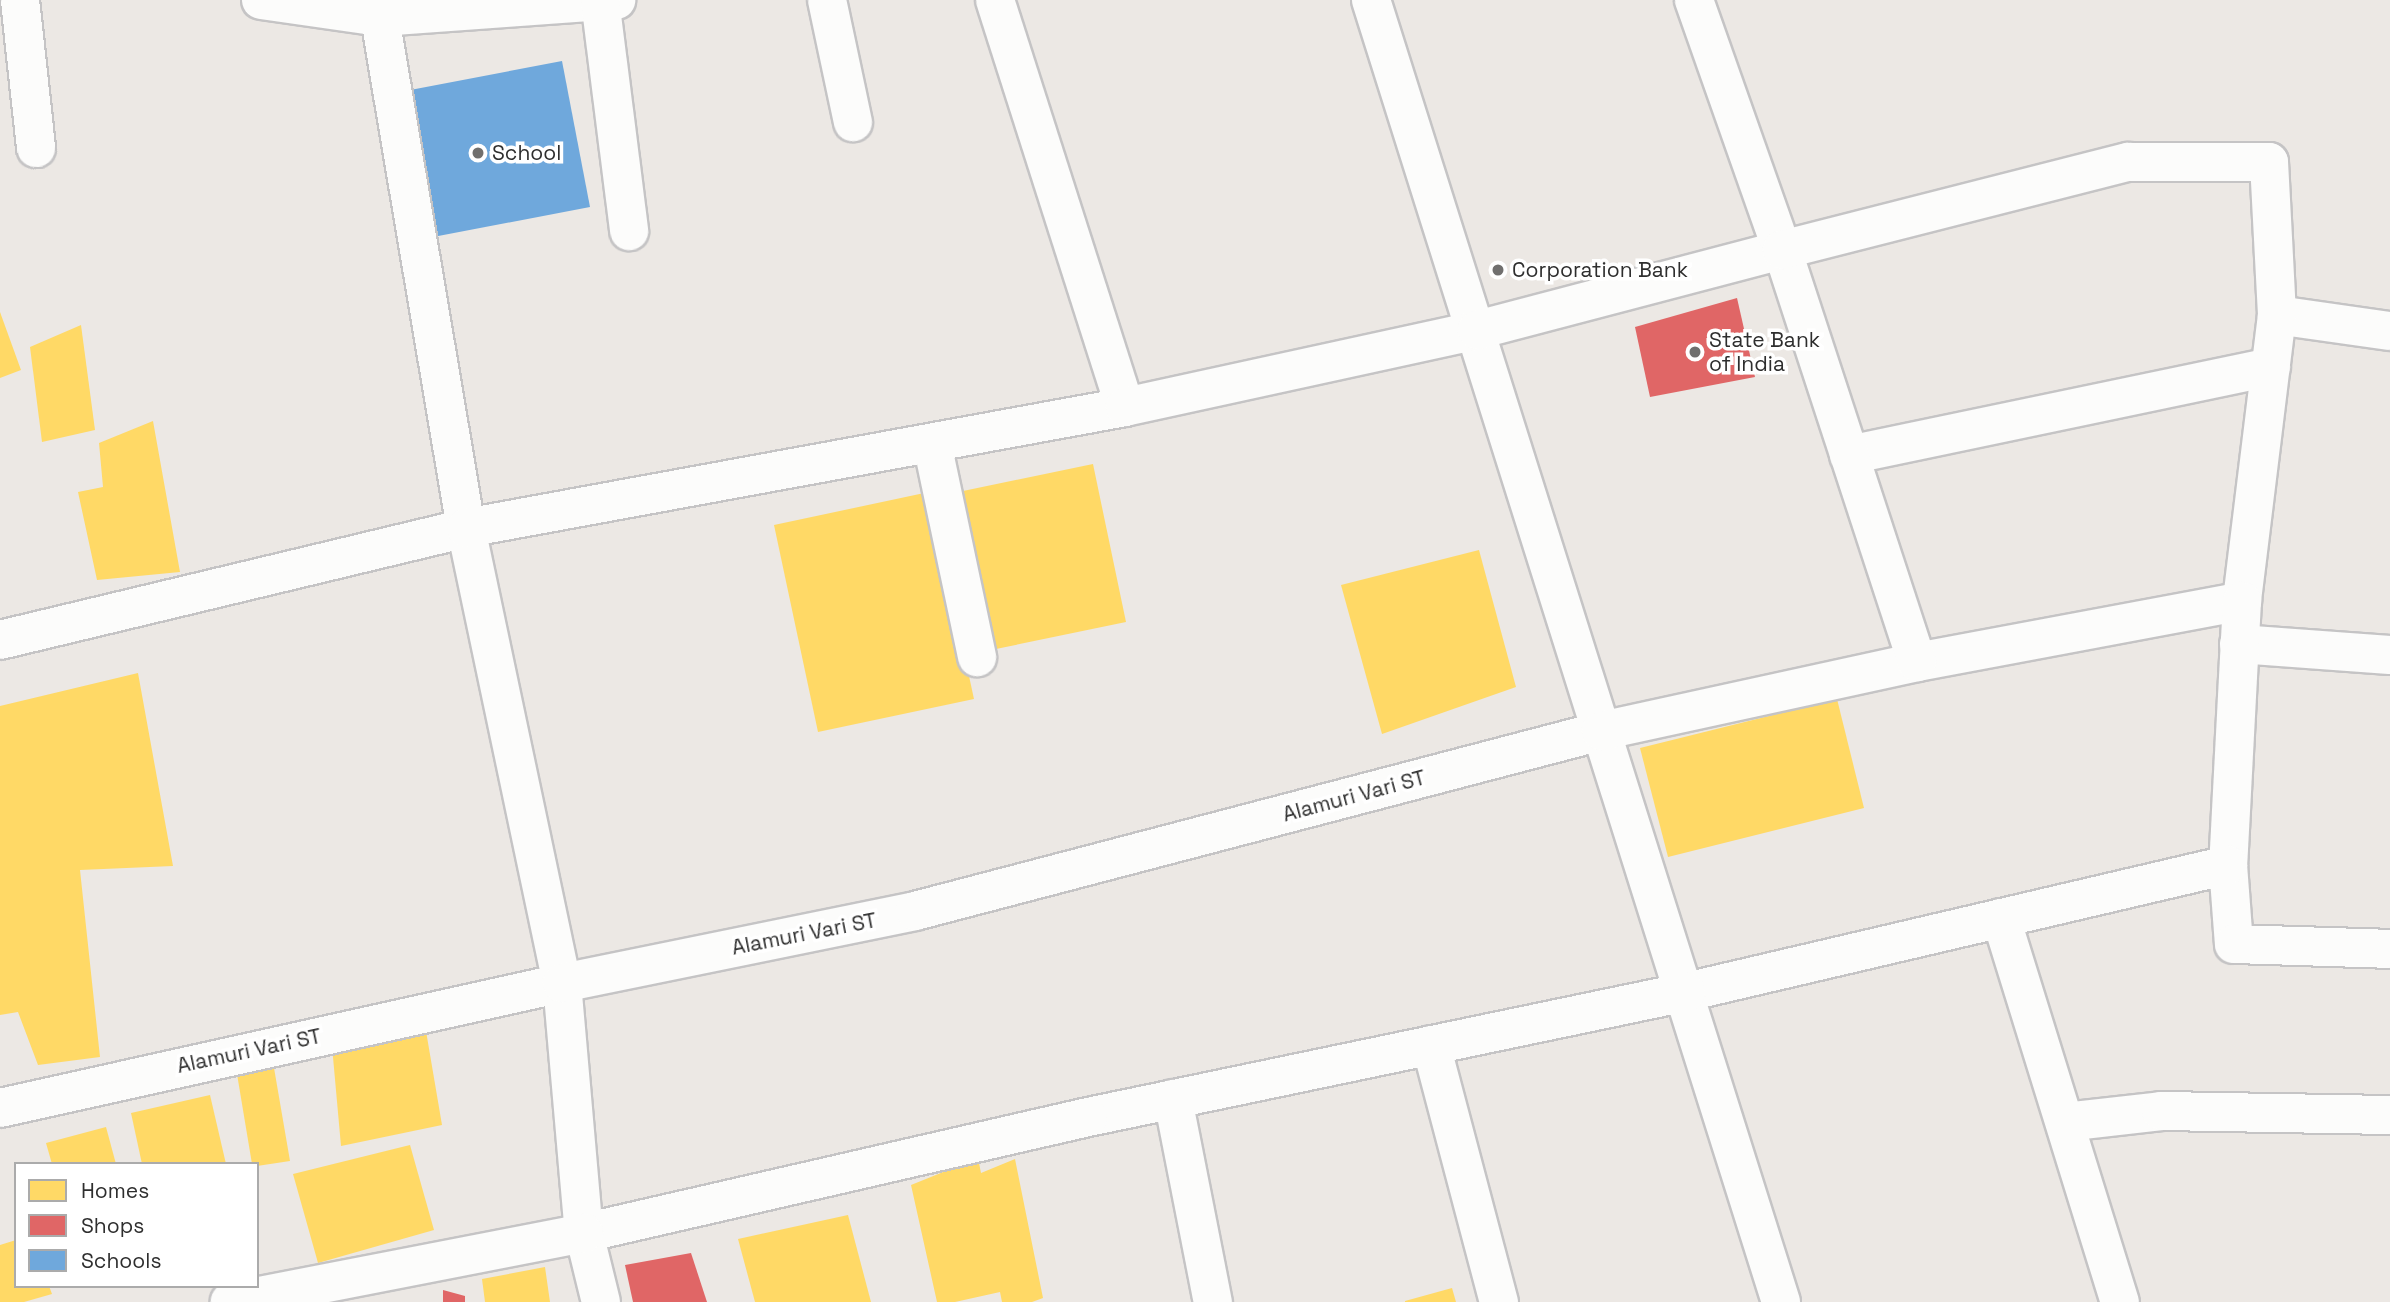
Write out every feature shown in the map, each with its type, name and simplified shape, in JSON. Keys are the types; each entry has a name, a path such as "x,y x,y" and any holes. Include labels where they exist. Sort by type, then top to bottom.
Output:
{"street":[{"path":"20,0 36,148"},
{"path":"261,0 379,9 606,1 629,231"},
{"path":"827,0 853,122"},
{"path":"995,0 1125,407"},
{"path":"1371,0 1686,992 1781,1302"},
{"path":"1694,0 1782,250 1917,662"},
{"path":"379,9 466,528 562,982 584,1233 601,1302"},
{"path":"0,640 466,528 1125,407 1477,330 2128,162 2269,162 2277,315 2239,644 2228,865 2234,944 2390,949"},
{"path":"2277,315 2390,331"},
{"path":"1849,455 2271,367"},
{"path":"932,443 977,657"},
{"name":"Alamuri Vari ST","path":"0,1108 562,982 915,911 1601,731 1917,662 2242,601"},
{"path":"2239,644 2390,655"},
{"path":"230,1302 584,1233 1173,1099 1686,992 2228,865"},
{"path":"2001,918 2120,1302"},
{"path":"1431,1045 1499,1302"},
{"path":"1173,1099 1213,1302"},
{"path":"2065,1122 2161,1111 2390,1115"}],"building: Homes":[{"path":"0,312 21,370 0,378"},
{"path":"81,325 95,430 42,442 30,347"},
{"path":"153,421 180,572 97,580 78,492 103,487 99,443"},
{"path":"1093,464 1126,622 996,649 963,491"},
{"path":"929,492 974,699 818,732 774,525"},
{"path":"1479,550 1516,687 1382,734 1341,585"},
{"path":"138,673 173,866 80,870 100,1057 38,1065 18,1012 0,1015 0,706"},
{"path":"1837,699 1864,808 1668,857 1640,748"},
{"path":"426,1031 442,1125 341,1146 332,1046"},
{"path":"273,1062 290,1161 259,1166 259,1162 252,1162 236,1068"},
{"path":"210,1095 226,1162 142,1162 131,1113"},
{"path":"106,1127 115,1162 51,1162 46,1143"},
{"path":"410,1145 434,1230 318,1263 293,1174"},
{"path":"978,1158 981,1173 1015,1159 1043,1298 1032,1302 1002,1302 1000,1292 955,1302 937,1302 911,1185"},
{"path":"848,1215 871,1302 755,1302 738,1239"},
{"path":"14,1241 14,1288 50,1288 52,1294 24,1302 0,1302 0,1245"},
{"path":"545,1267 550,1302 485,1302 482,1279"},
{"path":"1452,1288 1456,1302 1405,1302 1405,1301"}],"building: Shops":[{"name":"State Bank of India","path":"1737,298 1755,377 1650,397 1635,327"},
{"path":"691,1253 707,1302 633,1302 625,1265"},
{"path":"443,1290 465,1296 465,1302 443,1302"}],"building: Schools":[{"path":"562,61 590,207 433,237 405,91"}],"place":[{"name":"School","path":"478,153"},
{"name":"Corporation Bank","path":"1498,270"},
{"name":"State Bank of India","path":"1695,352"}]}
